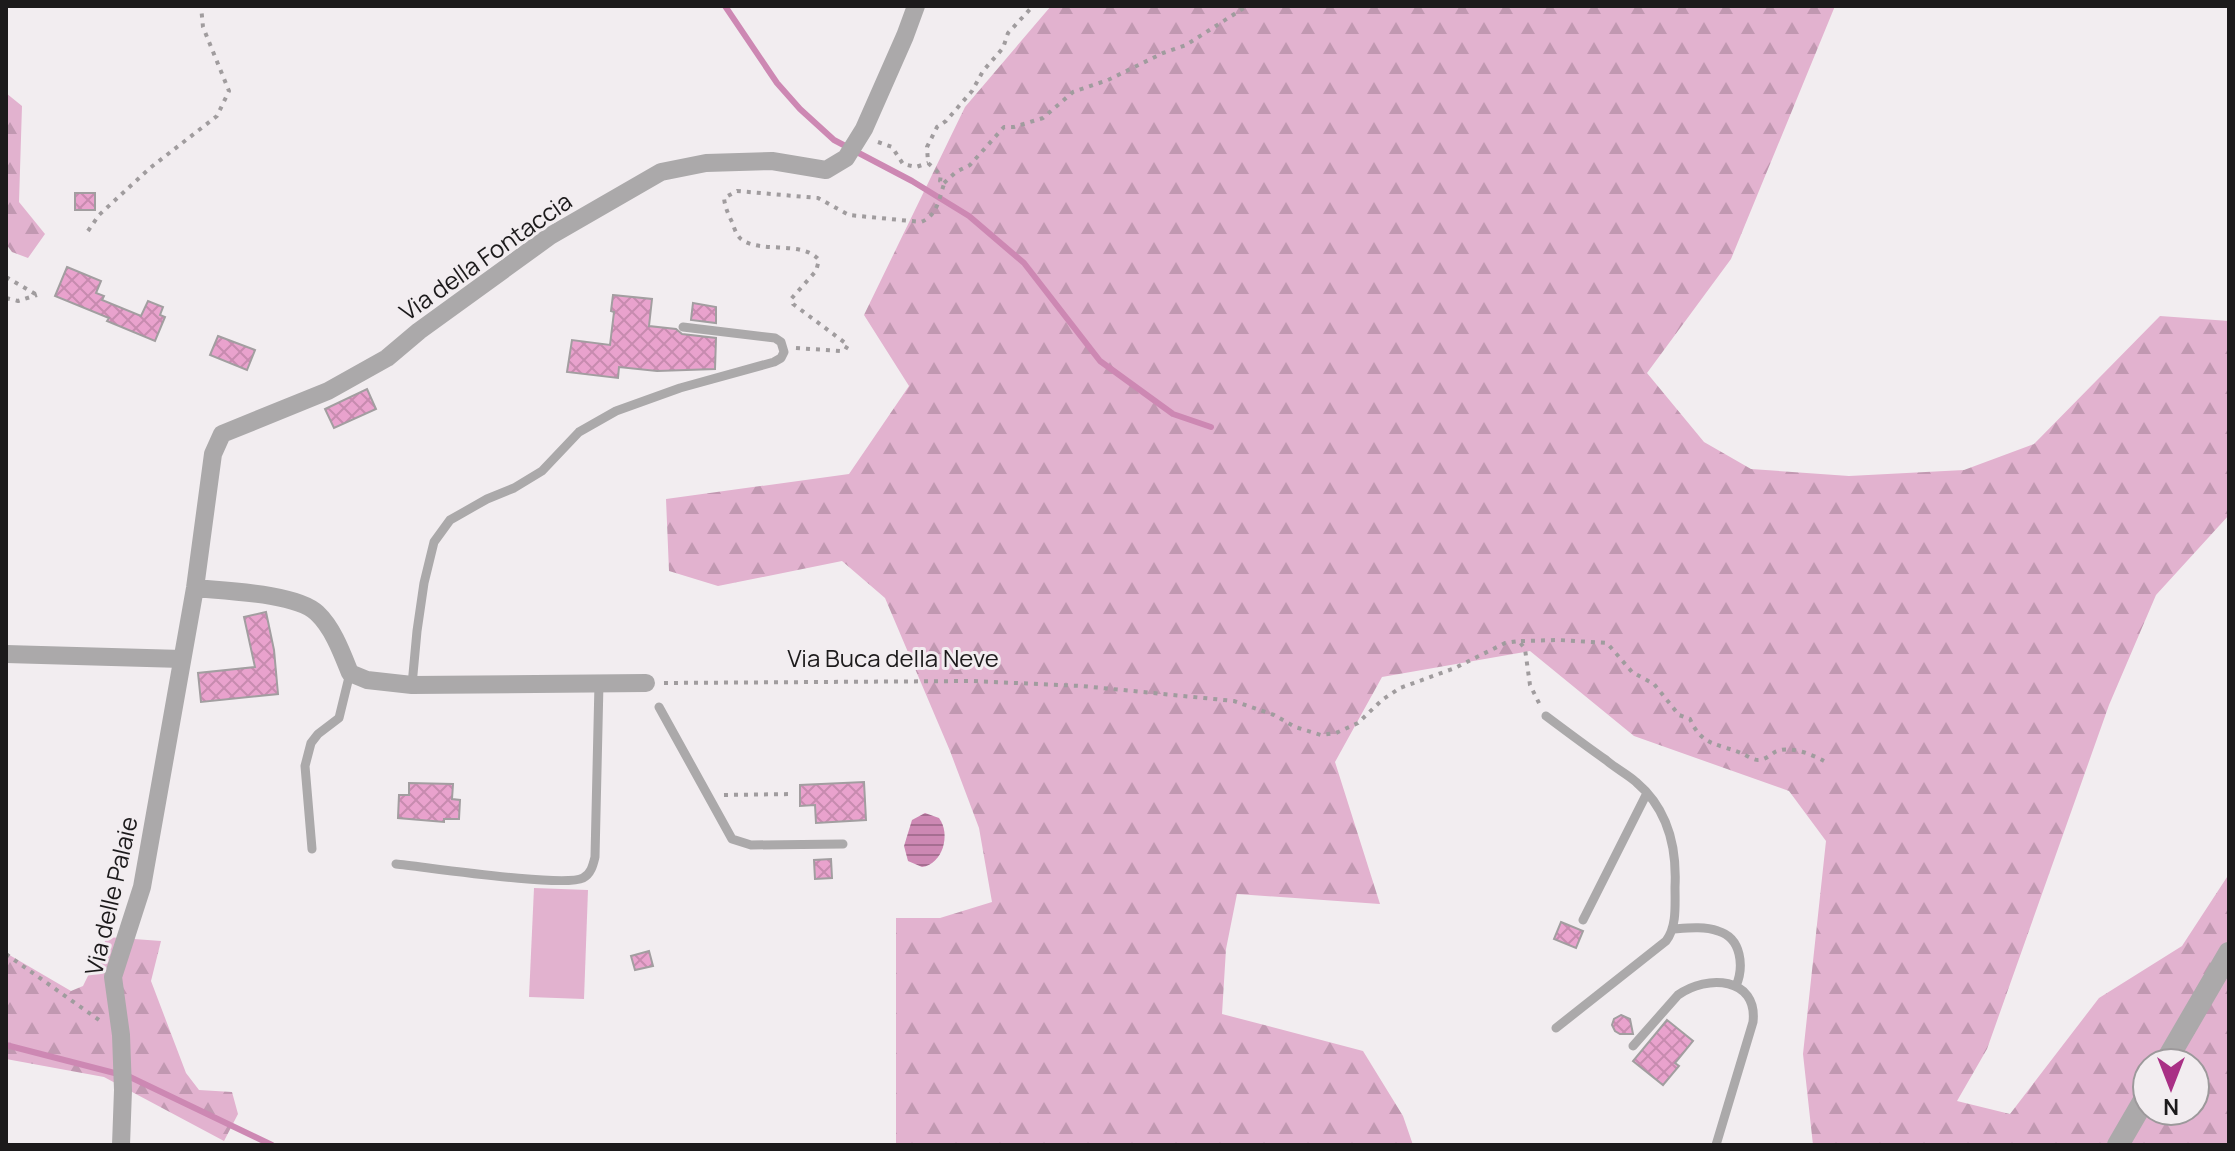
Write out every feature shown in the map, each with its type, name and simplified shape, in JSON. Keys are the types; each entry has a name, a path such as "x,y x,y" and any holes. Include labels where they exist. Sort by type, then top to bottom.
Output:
{"street":[{"path":"853,147 916,6"},
{"name":"Via della Fontaccia","path":"182,659 213,454 222,434 328,391 387,358 419,331 550,236 661,172 706,163 772,161 826,170 853,147"},
{"path":"195,588 300,602 316,612 327,626 350,673 367,680 412,685 599,683 649,688"},
{"path":"6,654 182,659"},
{"name":"Via delle Palaie","path":"121,1145 121,1035 113,977 142,887 182,659"},
{"path":"2174,1047 2229,953"},
{"path":"2118,1145 2131,1123"}],"lane":[{"path":"412,685 424,583 434,542 450,520 542,471 579,432 616,411 680,388 774,362 784,352 781,342 775,338 683,327"},
{"path":"312,849 305,766 307,754 318,734 339,718 350,673"},
{"path":"396,864 545,880 579,880 588,875 595,857 599,683"},
{"path":"659,707 732,839 751,845 843,844"},
{"path":"1546,716 1647,793 1665,819 1673,841 1676,870 1672,929 1666,941 1556,1028"},
{"path":"1583,920 1647,793"},
{"path":"1672,929 1700,928 1728,935 1739,950 1741,960 1736,986"},
{"path":"1633,1046 1686,989 1704,982 1723,982 1745,992 1752,1002 1753,1022 1716,1145"}],"path":[{"path":"88,231 99,215 150,168 217,116 229,91 203,27 201,6"},
{"path":"783,347 841,351 848,345 793,304 791,299 816,271 817,256 743,241 738,237 724,198 737,191 818,198 849,215 921,222 932,216 944,184 940,181 941,175 928,163 927,147 937,127 972,91 983,71 1003,48 1008,33 1033,6"},
{"path":"942,183 970,165 1004,127 1043,118 1073,92 1186,45 1247,6"},
{"path":"853,147 872,141 892,147 903,164 916,167 928,163"},
{"path":"6,277 37,295 18,301 6,298"},
{"name":"Via Buca della Neve","path":"649,688 972,681 1082,686 1234,701 1321,735 1336,733 1358,723 1400,688 1455,668 1505,643 1559,640 1607,643 1632,672 1654,684 1679,715 1690,719 1697,733 1708,743 1757,761 1789,749 1824,761"},
{"path":"1519,641 1525,649 1530,685 1546,716"},
{"path":"707,795 794,794"},
{"path":"6,954 121,1035"}],"green space":[{"path":"1051,6 1835,6 1731,259 1647,373 1704,442 1751,469 1849,476 1964,470 2034,444 2160,316 2229,321 2229,515 2156,595 2109,705 1987,1049 1957,1101 2010,1114 2099,998 2182,946 2229,874 2229,1145 1813,1145 1803,1054 1826,841 1789,791 1634,736 1530,651 1382,677 1335,762 1380,904 1237,894 1226,949 1222,1014 1363,1051 1403,1116 1413,1145 896,1145 896,918 940,918 992,902 979,828 885,598 842,561 718,586 669,571 666,499 849,474 909,386 864,315 965,107"},
{"path":"6,93 22,106 19,202 45,234 28,258 12,252 6,244"},
{"path":"534,888 588,890 584,999 529,997"},
{"path":"107,937 161,941 151,981 186,1073 199,1090 232,1092 238,1114 224,1141 104,1077 6,1059 6,953 71,991 83,986"}],"shaded area":[{"path":"925,813 939,818 944,840 940,854 929,865 922,867 908,861 904,846 912,820"}],"building":[{"path":"75,193 95,193 95,210 75,210"},
{"path":"67,267 101,281 96,293 104,296 102,300 141,316 148,301 163,307 160,315 165,317 155,341 55,296"},
{"path":"613,295 652,299 649,326 716,338 715,369 657,371 619,367 618,378 567,372 572,340 610,345"},
{"path":"693,303 716,307 716,323 691,320"},
{"path":"218,336 255,350 247,370 210,355"},
{"path":"367,389 376,409 334,428 325,409"},
{"path":"266,612 274,650 278,694 201,702 198,673 255,667 244,617"},
{"path":"864,782 866,820 816,823 815,805 800,806 800,785"},
{"path":"409,783 453,784 452,799 460,800 459,819 444,819 444,822 398,818 399,795 409,795"},
{"path":"831,859 832,878 815,879 814,860"},
{"path":"1561,922 1583,931 1576,948 1554,939"},
{"path":"649,951 653,966 635,970 631,956"},
{"path":"1621,1015 1630,1019 1633,1034 1615,1031 1612,1025 1614,1019"},
{"path":"1667,1020 1693,1041 1675,1063 1679,1066 1663,1085 1633,1061"}],"waterway":[{"path":"725,6 777,83 834,140 912,181 969,216 1024,263 1100,361 1173,414 1211,427"},
{"path":"6,1045 130,1077 272,1145"}]}
